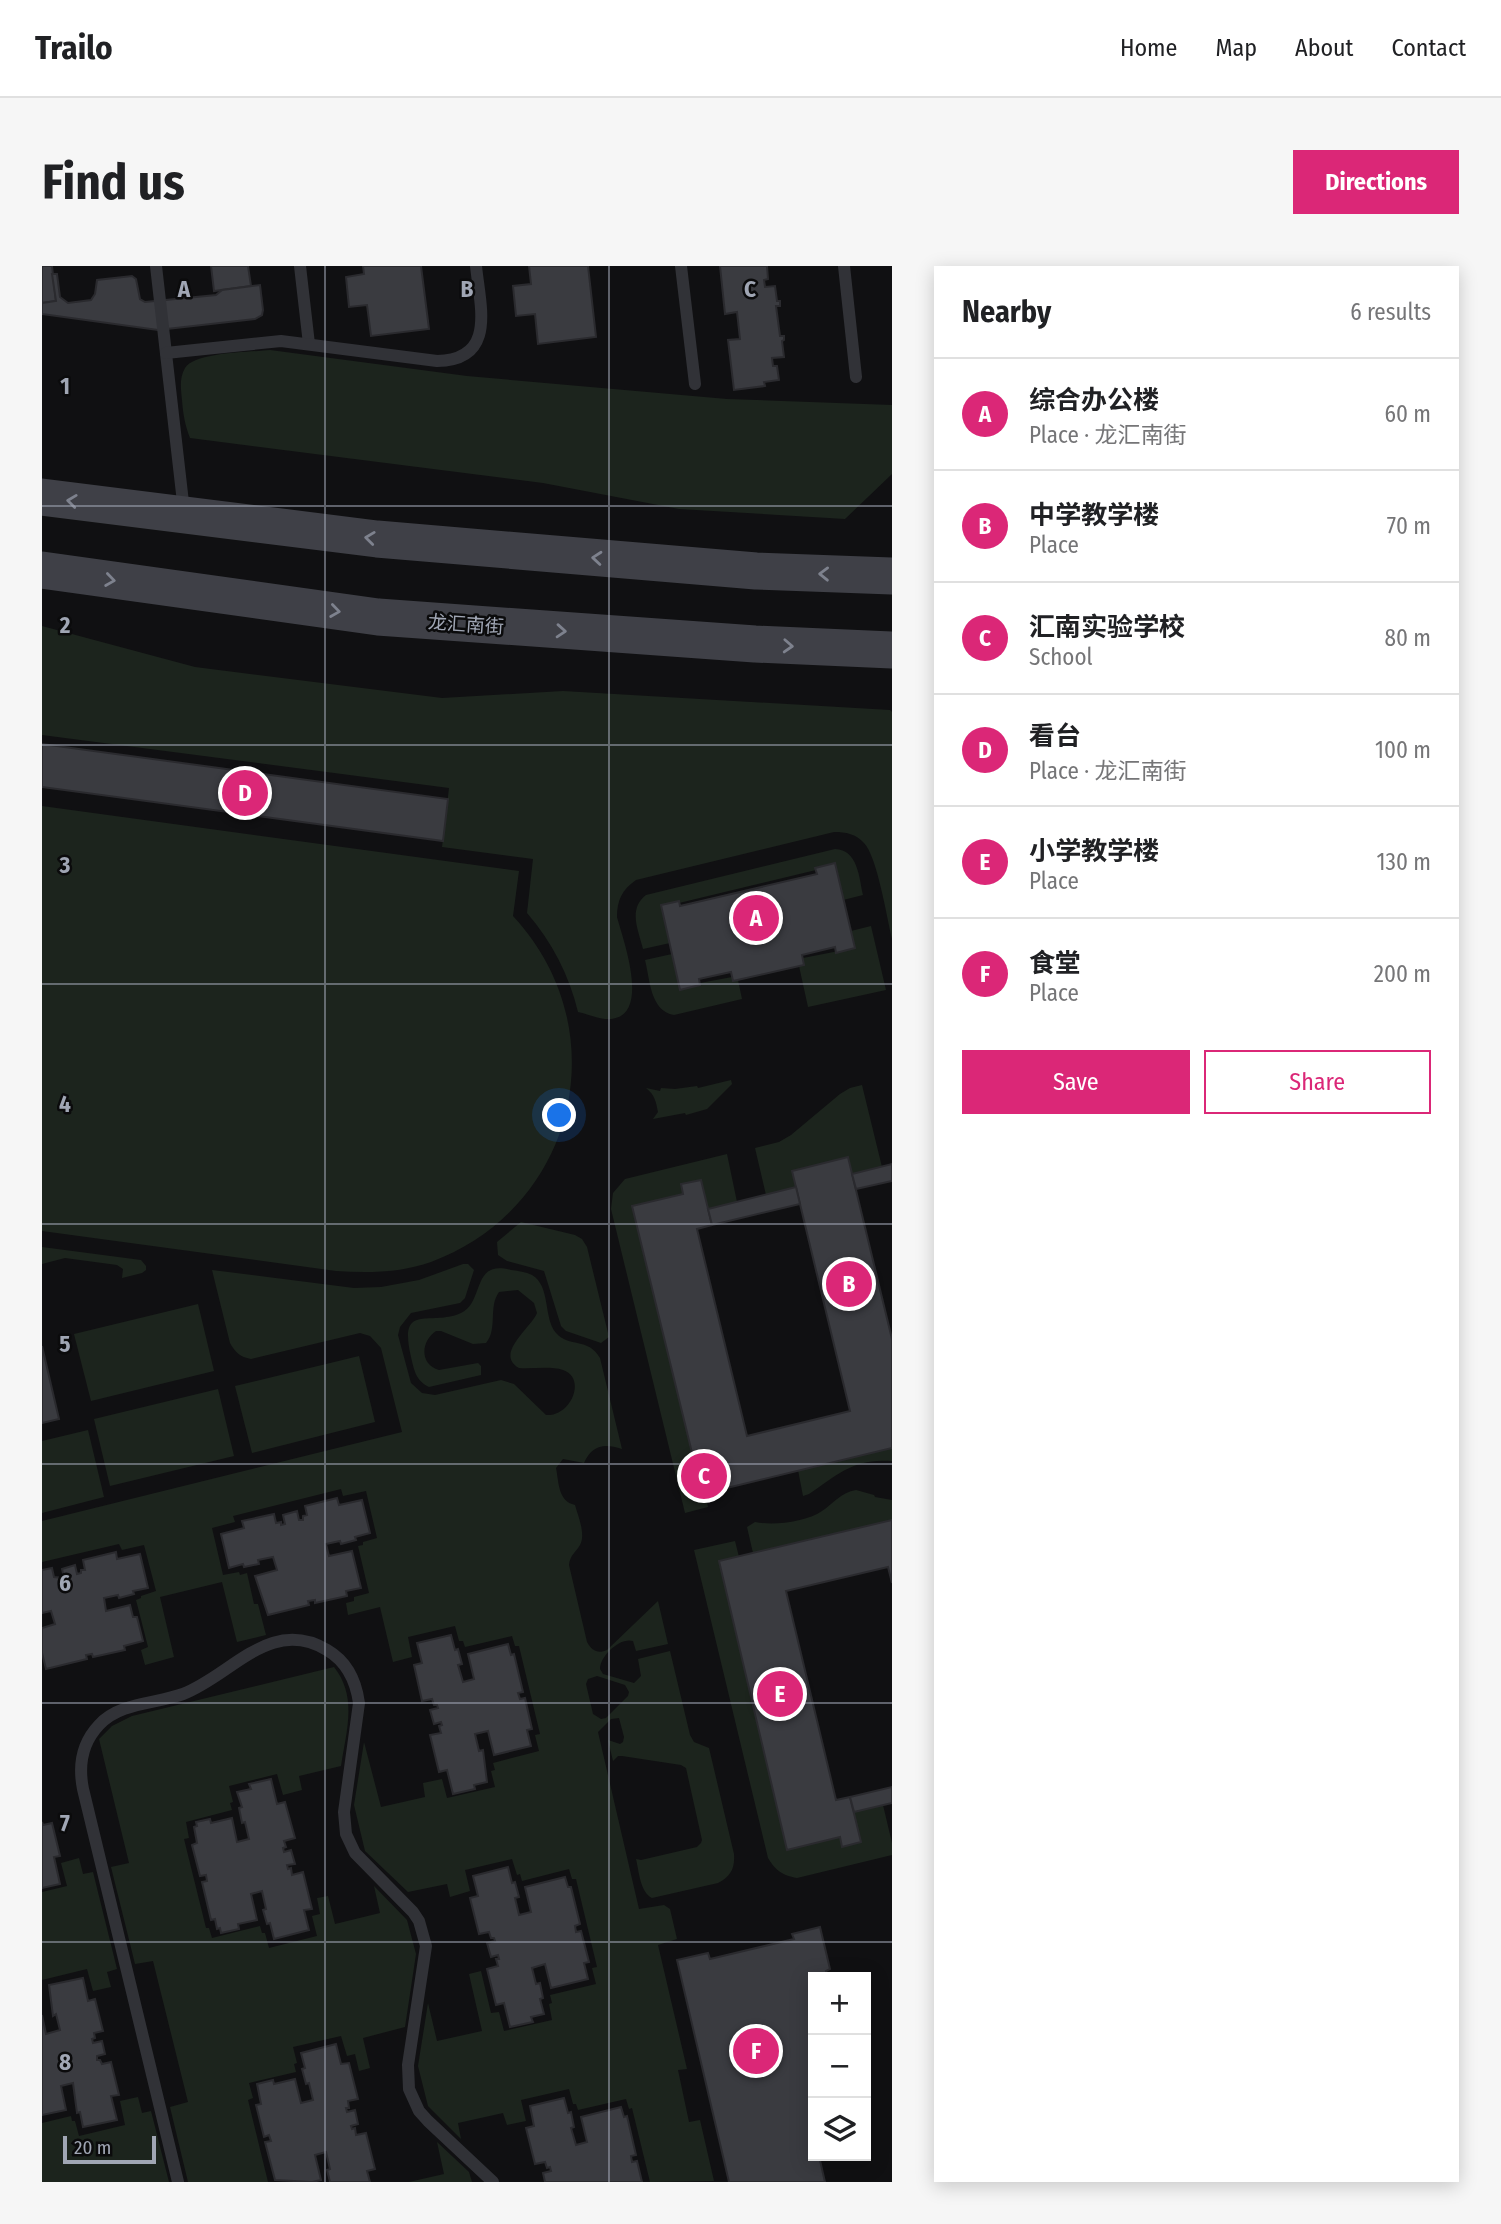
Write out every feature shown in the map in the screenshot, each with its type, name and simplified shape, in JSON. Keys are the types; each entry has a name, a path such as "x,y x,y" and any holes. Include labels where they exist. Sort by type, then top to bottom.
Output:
{"main road":[{"path":"42,497 418,542 756,571 892,576"},
{"name":"龙汇南街","path":"42,570 378,617 755,644 892,650"}],"lane":[{"path":"156,266 184,515"},
{"path":"300,266 309,344"},
{"path":"166,353 272,341 437,361 455,359 464,355 477,342 481,332 476,266"},
{"path":"681,266 695,384"},
{"path":"844,266 856,377"},
{"path":"178,2182 83,1789 80,1765 82,1754 99,1724 115,1712 184,1693 258,1648 292,1640 314,1643 325,1649 340,1660 353,1678 359,1703 344,1812 346,1834 355,1853 413,1912 424,1934 425,1957 407,2077 413,2100 428,2121 493,2182"}],"shaded area":[{"path":"270,350 467,376 727,399 892,405 892,474 845,519 679,509 543,483 190,438 184,419 181,392 185,368 200,359 212,356"},
{"path":"42,626 195,667 442,698 563,691 890,710 892,939 869,850 854,836 834,832 636,880 621,896 617,911 632,978 632,994 628,1008 620,1016 605,1019 578,1012 570,985 558,960 527,913 533,859 442,847 449,788 42,735"},
{"path":"42,806 519,871 513,916 546,961 565,1011 572,1061 566,1112 549,1159 520,1201 481,1236 431,1262 384,1271 336,1271 42,1231"},
{"path":"835,849 849,854 853,859 863,895 843,900 835,863 816,870 661,905 670,943 643,949 636,913 640,901 646,895"},
{"path":"871,926 886,990 808,1007 799,966 804,964 803,958 854,948 851,931"},
{"path":"672,954 681,990 732,977 733,981 738,980 742,999 674,1015 666,1012 652,993 645,960"},
{"path":"731,1080 732,1084 707,1109 653,1119 658,1112 657,1105 646,1088 660,1091 661,1088 698,1088"},
{"path":"862,1085 882,1167 852,1174 848,1157 792,1171 796,1187 766,1195 755,1148 779,1142 791,1135 840,1094"},
{"path":"727,1154 737,1202 708,1209 700,1180 681,1184 683,1194 632,1207 702,1493 705,1493 708,1507 685,1513 611,1209 613,1193 625,1179"},
{"path":"521,1222 582,1239 587,1247 609,1337 601,1343 566,1331 561,1326 544,1271 507,1261 498,1255 497,1242"},
{"path":"42,1247 141,1260 146,1270 122,1278 123,1269 117,1265 65,1258 42,1264"},
{"path":"463,1264 468,1264 474,1270 465,1298 460,1303 411,1313 400,1327 398,1335 411,1383 422,1393 435,1395 501,1380 514,1384 546,1415 555,1414 569,1404 575,1388 570,1374 553,1368 519,1368 512,1362 512,1348 537,1313 534,1303 518,1290 499,1292 494,1304 492,1331 486,1343 473,1344 441,1331 436,1331 427,1340 425,1358 433,1367 439,1370 478,1363 481,1366 481,1375 429,1387 416,1375 408,1340 409,1328 413,1322 461,1313 473,1300 484,1276 498,1268 527,1273 538,1280 545,1294 549,1319 556,1333 561,1338 590,1347 600,1358 622,1449 599,1447 591,1452 584,1463 563,1459 556,1468 560,1491 565,1500 575,1505 582,1530 582,1541 569,1565 587,1642 596,1651 607,1650 658,1601 668,1644 636,1651 633,1641 622,1642 607,1653 600,1669 603,1674 634,1683 641,1676 638,1659 670,1651 690,1735 694,1742 709,1748 734,1854 731,1871 718,1883 652,1898 648,1895 641,1881 636,1859 697,1847 702,1840 686,1768 622,1756 613,1761 608,1740 620,1744 623,1742 619,1718 611,1719 598,1732 639,1909 664,1905 670,1909 677,1939 658,1945 687,2069 678,2070 689,2122 700,2120 714,2181 650,2182 632,2108 629,2109 626,2099 578,2110 576,2104 573,2104 569,2089 521,2100 526,2121 507,2125 503,2113 458,2123 461,2139 428,2106 418,2066 428,2003 437,2041 482,2031 469,1974 481,1971 491,2013 499,2012 504,2031 552,2020 550,1995 596,1984 592,1968 597,1967 576,1879 572,1879 569,1869 522,1881 512,1859 465,1870 470,1891 450,1897 447,1884 408,1892 365,1851 354,1805 364,1742 381,1807 425,1797 423,1783 442,1779 447,1798 495,1787 491,1771 495,1770 493,1763 539,1751 535,1735 540,1734 519,1646 515,1646 512,1636 465,1647 463,1641 459,1641 455,1626 408,1637 412,1657 393,1662 380,1607 348,1615 346,1603 354,1601 354,1597 369,1593 358,1546 377,1538 366,1491 343,1496 341,1489 233,1516 235,1522 212,1528 223,1575 247,1573 254,1604 258,1604 266,1635 237,1642 222,1582 160,1597 174,1657 145,1665 141,1650 148,1647 136,1600 156,1591 144,1545 122,1550 119,1544 42,1562 42,1521 402,1432 381,1348 370,1336 360,1333 251,1359 244,1357 230,1343 212,1270 354,1288 381,1287 419,1280","holes":["597,1676 625,1685 628,1696 606,1718 601,1719 593,1714 586,1684 588,1679"]},
{"path":"198,1304 214,1371 91,1401 74,1334"},
{"path":"359,1356 375,1422 252,1453 235,1386"},
{"path":"218,1389 234,1456 110,1486 94,1419"},
{"path":"88,1430 104,1497 42,1513 42,1441"},
{"path":"892,1448 892,1461 857,1465 803,1496 798,1470"},
{"path":"856,1490 892,1500 892,1520 753,1553 747,1527 755,1522 780,1523 807,1518 822,1511 846,1493"},
{"path":"735,1541 739,1557 719,1562 787,1849 840,1837 842,1847 861,1842 854,1812 883,1805 892,1843 892,1855 797,1878 780,1872 768,1858 694,1550"},
{"path":"334,1667 346,1690 348,1703 341,1766 299,1776 302,1790 283,1795 277,1774 229,1786 232,1810 186,1822 189,1838 184,1839 206,1928 209,1928 212,1938 260,1926 269,1948 317,1936 312,1916 320,1914 317,1898 328,1896 335,1924 380,1913 374,1886 407,1920 416,1954 405,2027 363,2038 370,2068 359,2071 355,2054 347,2056 341,2036 293,2047 296,2072 249,2083 253,2098 248,2100 268,2182 188,2182 170,2107 188,2102 153,1961 135,1964 111,1867 129,1863 99,1739 112,1726 132,1716"},
{"path":"79,1858 83,1874 93,1872 117,1969 107,1972 111,1987 93,1991 87,1969 42,1980 42,1892 67,1886 61,1863"},
{"path":"138,2097 142,2113 151,2111 169,2182 42,2182 42,2123 71,2116 79,2136 125,2125 120,2101"},
{"path":"437,2142 469,2172 472,2182 409,2182 444,2174"}],"building":[{"path":"42,266 52,266 56,301 42,303"},
{"path":"211,266 248,266 251,286 214,291"},
{"path":"363,266 421,266 429,329 371,336 367,305 349,307 346,277 364,274"},
{"path":"529,266 588,266 596,337 538,344 535,314 516,316 513,286 531,284"},
{"path":"720,266 767,266 768,279 764,280 765,287 775,286 777,301 780,301 780,306 776,306 780,336 784,336 784,357 772,358 773,366 777,366 779,380 764,382 765,386 734,390 728,340 740,339 737,312 725,314"},
{"path":"52,274 57,274 60,297 68,303 91,300 95,294 97,280 132,276 136,279 140,299 145,302 216,295 222,290 260,285 263,310 262,315 255,319 158,330 42,314 42,303 56,301"},
{"path":"42,744 448,799 443,841 42,787"},
{"path":"835,863 855,948 836,953 835,947 802,955 804,965 733,981 731,972 699,979 700,985 680,990 661,905 679,901 680,906 817,874 815,868"},
{"path":"848,1157 892,1339 892,1448 702,1494 632,1206 683,1194 681,1184 701,1180 712,1225 697,1229 747,1436 850,1411 792,1171"},
{"path":"892,1164 892,1181 856,1189 852,1174"},
{"path":"796,1187 800,1204 712,1225 708,1209"},
{"path":"42,1346 59,1419 42,1423"},
{"path":"337,1498 339,1505 362,1500 370,1533 341,1544 340,1541 326,1544 329,1556 352,1551 361,1588 346,1591 347,1596 315,1603 315,1600 308,1601 309,1605 268,1615 255,1576 277,1570 273,1557 258,1560 259,1564 244,1567 243,1564 229,1568 221,1534 244,1528 242,1521 274,1514 276,1523 281,1522 281,1525 285,1524 283,1515 297,1511 299,1520 303,1520 303,1516 307,1515 305,1506"},
{"path":"892,1520 892,1583 888,1567 786,1591 836,1800 850,1797 861,1842 842,1847 840,1837 787,1850 719,1561"},
{"path":"116,1552 117,1559 140,1554 148,1588 119,1598 118,1595 104,1598 106,1611 130,1605 133,1617 137,1617 143,1641 124,1646 125,1650 93,1657 92,1654 86,1655 87,1659 46,1669 42,1653 42,1628 55,1624 51,1611 42,1613 42,1570 52,1568 54,1577 64,1578 62,1569 75,1565 77,1574 81,1573 81,1570 85,1570 83,1560"},
{"path":"451,1635 462,1664 458,1665 463,1682 474,1679 468,1654 508,1644 511,1655 514,1654 523,1692 518,1693 520,1699 525,1698 532,1729 527,1730 531,1746 494,1755 488,1731 475,1734 479,1751 483,1750 487,1782 474,1785 475,1789 453,1794 447,1770 439,1772 430,1735 441,1733 441,1722 434,1724 430,1710 438,1708 432,1699 422,1701 414,1665 422,1663 417,1643"},
{"path":"271,1779 277,1804 285,1802 295,1838 284,1841 286,1847 283,1848 284,1852 291,1850 295,1864 287,1865 288,1869 291,1868 292,1875 303,1872 312,1909 304,1910 309,1930 274,1939 263,1910 266,1909 262,1891 251,1894 257,1920 238,1924 239,1929 221,1933 220,1928 217,1929 215,1919 211,1920 202,1882 207,1881 206,1875 200,1876 192,1845 197,1843 194,1827 197,1826 196,1822 210,1819 211,1823 232,1818 237,1842 249,1839 245,1822 242,1823 239,1808 242,1807 237,1792 251,1789 249,1784"},
{"path":"892,1787 892,1803 854,1812 850,1797"},
{"path":"42,1822 43,1825 52,1823 60,1856 54,1857 60,1884 42,1888"},
{"path":"508,1867 519,1897 515,1898 519,1915 531,1912 525,1887 565,1877 568,1887 571,1887 580,1924 575,1926 576,1932 581,1931 589,1962 584,1963 588,1979 551,1988 545,1964 532,1968 536,1984 540,1983 544,2014 531,2017 533,2022 510,2027 504,2003 496,2005 487,1969 498,1966 498,1955 491,1957 487,1943 495,1941 489,1932 479,1934 470,1898 478,1896 473,1876"},
{"path":"820,1927 830,1969 826,1972 808,1972 808,2161 820,2161 825,2182 729,2182 677,1960 708,1953 710,1959 794,1939 792,1934"},
{"path":"83,1978 88,2001 95,1999 103,2031 94,2033 95,2038 92,2039 93,2043 102,2041 105,2054 97,2056 97,2060 102,2064 111,2062 119,2095 111,2096 117,2120 83,2127 80,2112 77,2113 73,2083 61,2086 66,2110 42,2115 42,2015 46,2034 60,2030 56,2014 53,2016 49,1985"},
{"path":"336,2044 341,2064 349,2063 358,2099 348,2101 349,2108 346,2108 347,2112 355,2110 358,2124 351,2126 352,2129 355,2128 356,2135 366,2133 375,2169 367,2171 370,2182 330,2182 326,2152 315,2155 321,2180 275,2180 265,2142 271,2141 269,2135 264,2137 256,2105 261,2104 257,2084 273,2080 274,2084 295,2079 301,2103 313,2100 302,2069 305,2068 301,2053"},
{"path":"564,2098 568,2113 571,2112 574,2127 571,2128 576,2145 587,2142 581,2117 621,2107 624,2117 627,2116 636,2155 631,2156 632,2162 637,2161 642,2182 545,2182 543,2173 551,2171 550,2167 547,2168 545,2162 535,2164 526,2128 534,2126 530,2106"}],"place":[{"name":"看台","path":"245,793"},
{"name":"综合办公楼","path":"756,918"},
{"name":"中学教学楼","path":"849,1284"},
{"name":"汇南实验学校","path":"704,1476"},
{"name":"小学教学楼","path":"780,1694"},
{"name":"食堂","path":"756,2051"}]}
